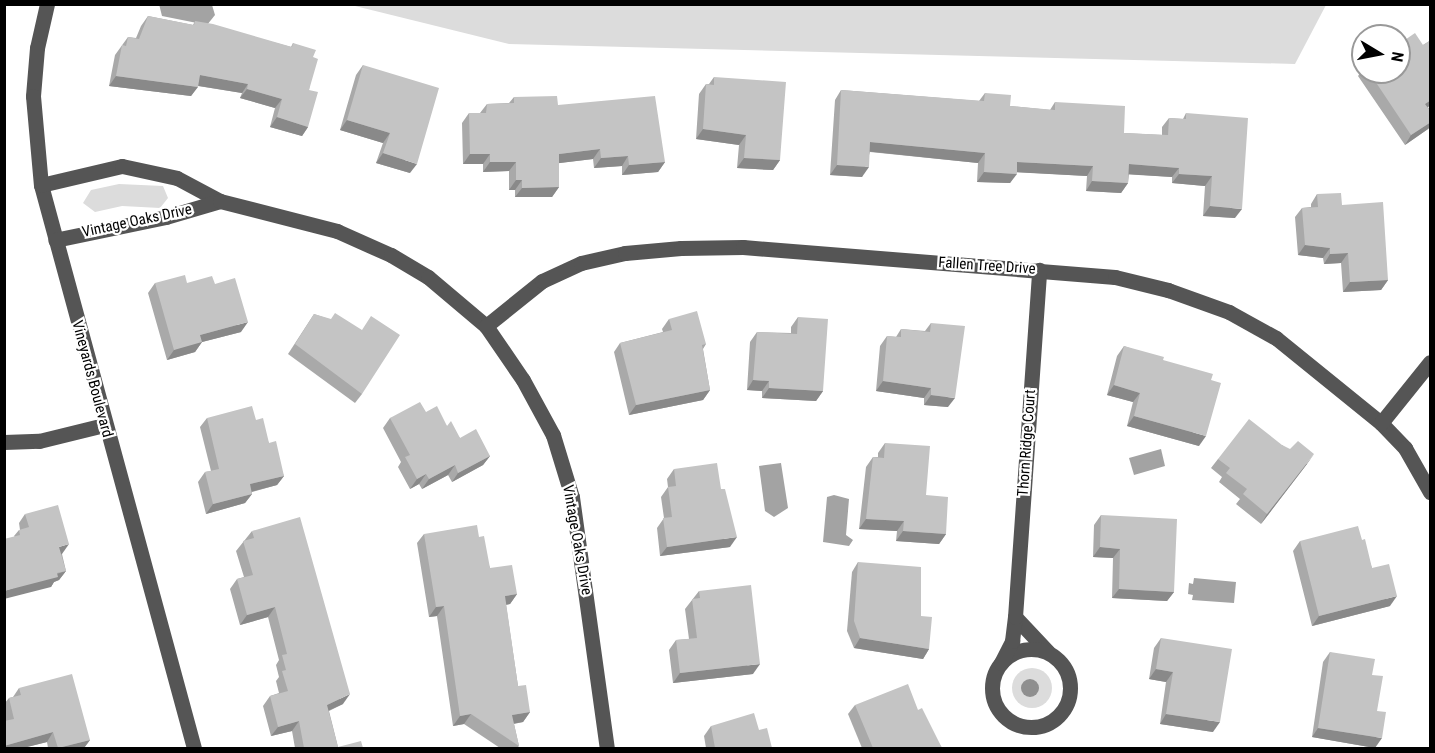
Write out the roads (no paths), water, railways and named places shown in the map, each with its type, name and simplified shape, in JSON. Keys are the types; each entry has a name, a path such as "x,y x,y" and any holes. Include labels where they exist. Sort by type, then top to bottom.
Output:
{"street":[{"name":"Vineyards Boulevard","path":"47,4 37,48 33,96 41,185 104,425 194,748"},
{"name":"Vintage Oaks Drive","path":"41,185 122,166 177,178 220,201 337,231 391,255 428,277 486,326 524,380 553,435 572,497 607,748"},
{"name":"Vintage Oaks Drive","path":"55,240 166,217 220,201"},
{"name":"Fallen Tree Drive","path":"486,326 542,281 581,263 625,253 743,247 1115,277 1168,290 1229,312 1308,361 1381,423 1405,448 1431,492"},
{"name":"Thorn Ridge Court","path":"1015,617 1067,671 1070,684 1065,709 1046,725 1020,726 1000,711 992,687 1012,641 1015,617 1039,270"},
{"path":"1381,423 1431,362"},
{"path":"4,442 39,441 104,425"},
{"path":"1001,663 1023,650 1049,653"}]}
